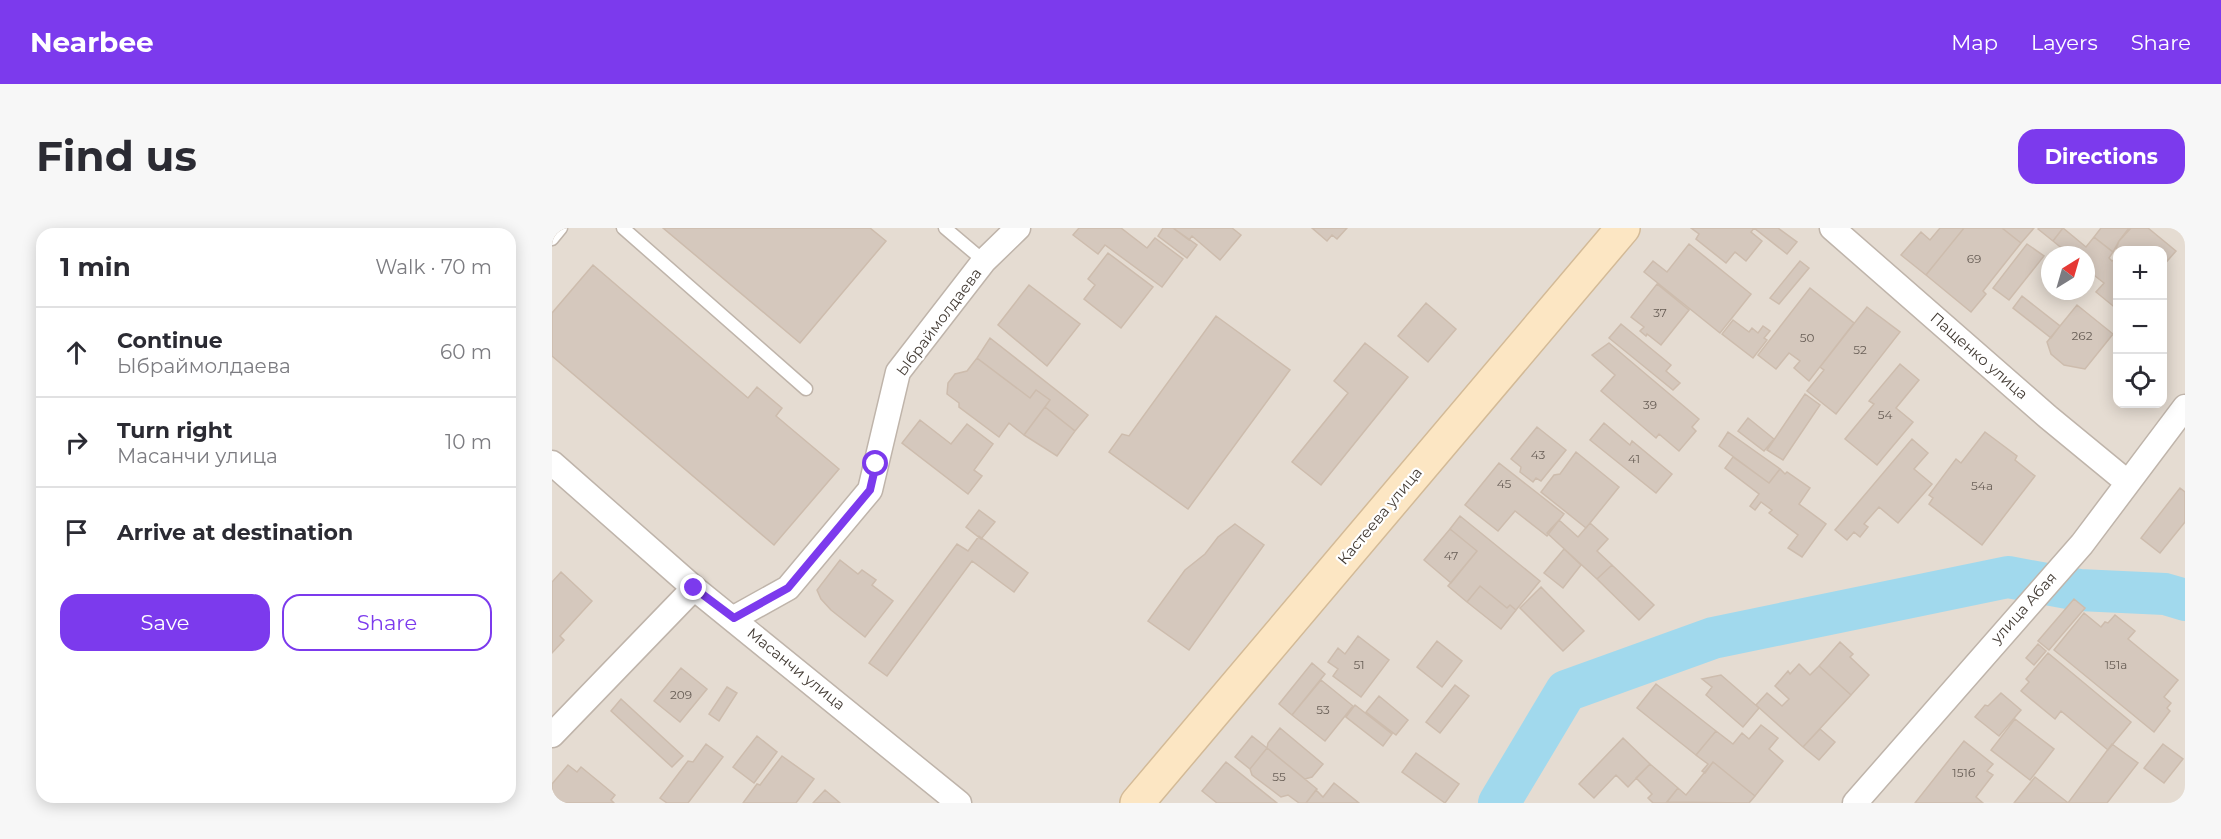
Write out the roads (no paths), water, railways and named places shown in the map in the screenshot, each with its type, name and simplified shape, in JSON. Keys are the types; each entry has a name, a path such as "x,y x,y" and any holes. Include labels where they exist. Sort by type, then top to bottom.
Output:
{"street":[{"name":"Ыбраймолдаева","path":"734,618 788,588 870,490 898,372 984,261 1018,228"},
{"name":"Кастеева улица","path":"1137,803 1623,228"},
{"name":"Пащенко улица","path":"1832,228 2048,417 2127,482"},
{"name":"улица Абая","path":"1855,803 2082,544 2185,407"},
{"name":"Масанчи улица","path":"552,463 694,588 734,618 959,803"},
{"path":"552,735 694,588"}],"lane":[{"path":"552,240 561,228"},
{"path":"623,228 806,389"},
{"path":"945,228 984,261"}],"waterway":[{"path":"1499,803 1566,691 1713,638 2008,577 2079,590 2165,594 2185,600"}]}
